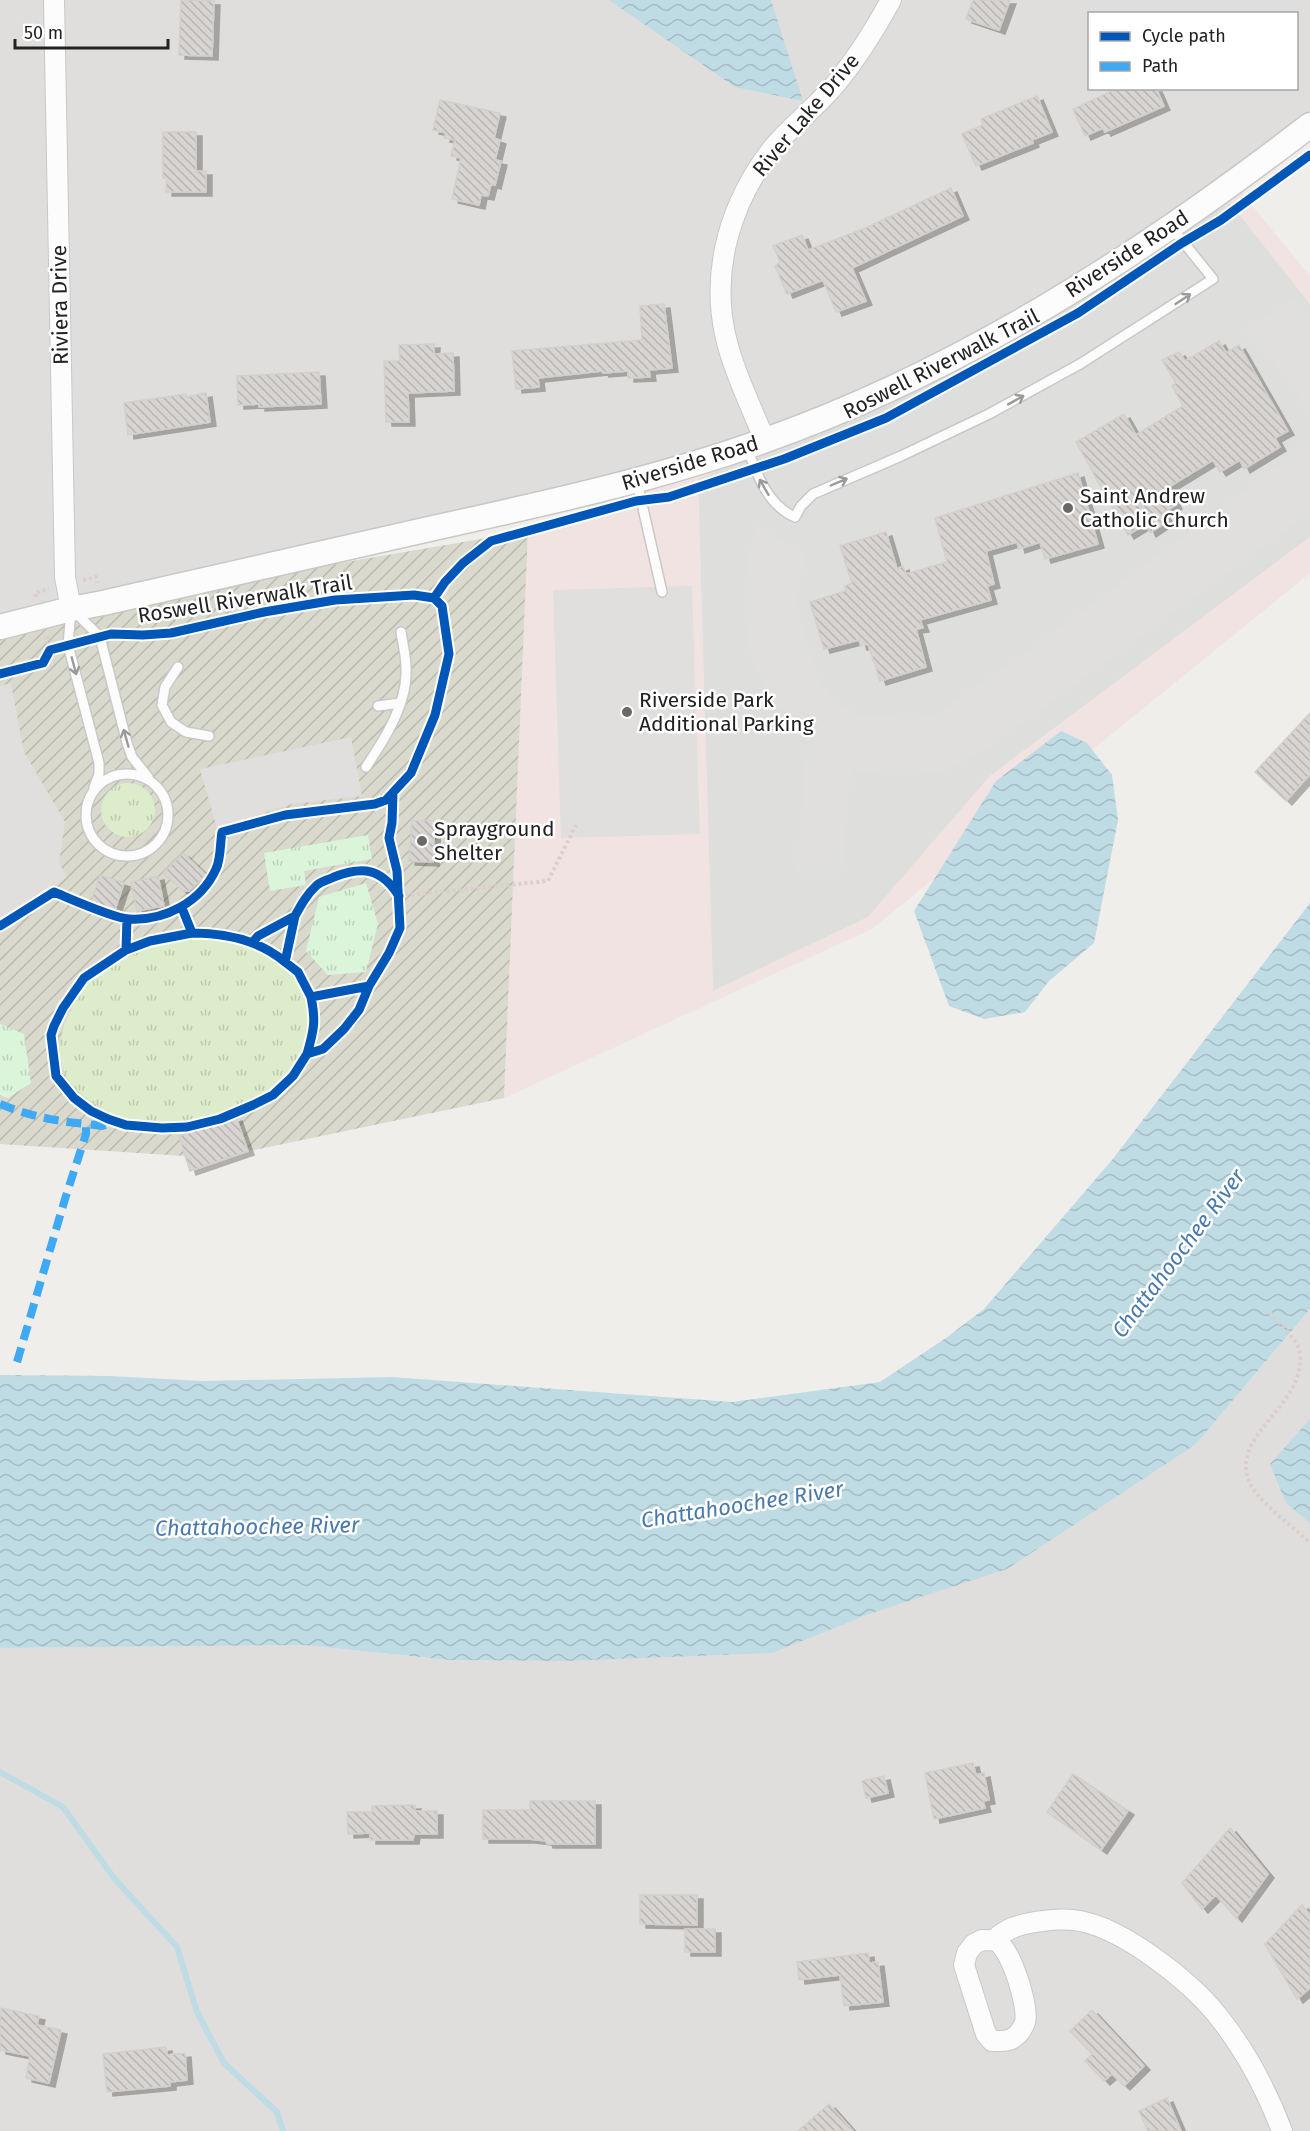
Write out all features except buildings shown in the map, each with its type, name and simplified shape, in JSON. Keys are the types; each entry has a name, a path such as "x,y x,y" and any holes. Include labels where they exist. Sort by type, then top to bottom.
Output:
{"street":[{"name":"Riviera Drive","path":"54,0 65,577 71,609"},
{"name":"River Lake Drive","path":"756,444 725,333 721,292 724,251 735,212 752,178 773,148 832,88 866,44 891,0"},
{"name":"Riverside Road","path":"0,627 71,609 547,503 637,480 756,444 855,405 949,360 1074,289 1170,226 1310,125"},
{"path":"994,1940 1009,1956 1020,1987 1026,2021 1019,2034 1008,2041 992,2041 986,2034 964,1965 967,1953 974,1944 982,1940 994,1940 1005,1930 1018,1925 1051,1919 1081,1921 1120,1936 1176,1974 1216,2014 1250,2061 1268,2096 1282,2131"}],"lane":[{"path":"756,444 765,490 780,508 795,517 801,506 813,494 901,456 989,414 1080,364 1213,279 1170,226"},
{"path":"637,480 662,592"},
{"path":"71,609 99,637 127,743 136,762 164,794 169,810 167,828 159,842 146,852 130,856 114,854 99,846 88,829 87,804 99,774 97,753 68,645 71,609"},
{"path":"366,766 387,735 400,703 406,674 401,632"},
{"path":"178,667 165,687 162,705 171,722 186,732 209,736"},
{"path":"378,706 400,703"},
{"path":"93,791 104,780 118,774 135,774 152,781"}],"path":[{"path":"47,656 51,650 68,645"},
{"path":"399,909 397,890 548,881 576,825"},
{"path":"1270,1313 1299,1349 1300,1367 1297,1385 1256,1440 1247,1458 1248,1477 1264,1501 1310,1543"}],"shaded area":[{"path":"0,0 1310,0 1310,122 1101,267 891,381 719,455 0,623"},
{"path":"1232,181 1310,276 1310,304 1230,203 883,405 698,480 713,991 868,917 990,776 1310,537 1310,573 872,929 504,1098 528,531 719,455 891,381 1101,267"},
{"path":"1230,203 1310,304 1310,537 990,776 868,917 713,991 698,479 883,405"},
{"path":"1293,300 1310,320 1310,415 1287,377 1245,330"},
{"path":"1310,440 1310,512 993,744 952,768 904,777 851,769 841,874 797,873 807,743 771,698 749,650 743,609 747,558 758,525 805,556 797,598 799,616 818,679 836,705 868,717 921,719 942,711 1020,658"},
{"path":"528,531 504,1098 215,1158 0,1144 0,628 71,609"},
{"name":"Riverside Park Additional Parking","path":"692,586 700,834 561,838 553,590"},
{"path":"11,683 24,752 65,822 59,863 67,877 0,921 0,686"},
{"path":"351,737 362,796 291,804 217,828 200,769"},
{"path":"1310,1309 1310,2131 0,2131 0,1648 304,1645 449,1660 564,1661 772,1652 872,1613 1196,1444"}],"green space":[{"path":"123,783 133,783 143,787 151,795 155,810 151,825 143,833 133,837 123,837 113,833 105,825 101,815 101,805 105,795 113,787"},
{"path":"368,835 372,859 304,871 306,885 270,891 264,853"},
{"path":"366,883 378,924 366,972 328,975 306,951 319,897"},
{"path":"197,938 258,948 277,959 288,969 305,994 309,1007 309,1028 300,1057 288,1076 265,1095 214,1116 196,1121 161,1125 138,1123 113,1114 82,1095 65,1073 60,1049 72,1007 91,980 123,959 158,945"},
{"path":"0,1024 24,1034 31,1083 8,1098 0,1095"}],"water":[{"path":"609,0 771,0 803,101 735,87"},
{"path":"1061,731 1087,743 1112,775 1118,820 1094,943 1049,981 1025,1012 984,1019 949,1006 914,911 996,781"},
{"name":"Chattahoochee River","path":"1310,903 1310,1309 1196,1444 1007,1569 872,1613 772,1653 564,1661 449,1660 304,1645 0,1648 0,1375 109,1376 202,1381 392,1377 732,1402 880,1382 946,1338 984,1309 1112,1160"},
{"path":"1310,1419 1310,1523 1286,1503 1270,1464"}],"waterway":[{"path":"0,1772 63,1807 114,1878 177,1947 197,2012 224,2063 277,2112 283,2131"}],"marked path":[{"path":"0,1104 42,1117 86,1124"},
{"path":"17,1362 86,1134 86,1124 102,1126 114,1122"}],"cycle path":[{"name":"Roswell Riverwalk Trail","path":"434,598 463,563 491,541 636,501 669,497 784,459 886,418 1078,313 1182,243 1221,220 1310,155"},
{"name":"Roswell Riverwalk Trail","path":"0,674 43,663 50,650 111,634 171,633 264,612 335,600 414,595 434,598 442,606 449,654 435,715 411,773 386,800 375,804 285,815 222,832 219,861 209,881 191,900 156,917 122,918 54,892 0,926"},
{"path":"126,950 84,978 63,1008 54,1026 51,1035 56,1076 74,1098 91,1111 108,1119 126,1125 162,1128 187,1127 220,1119 273,1095 293,1076 307,1054 323,1049 344,1029 359,1010 400,928 397,871 389,838 393,793"},
{"path":"295,916 317,885 354,871 371,872 378,875 399,896"},
{"path":"182,908 192,933 217,934 242,939 264,948 285,962"},
{"path":"252,943 258,936 295,916 285,962 298,972 311,997"},
{"path":"127,919 126,950 150,941 192,933"},
{"path":"307,1054 313,1026 311,997 369,986"}],"place":[{"name":"Saint Andrew Catholic Church","path":"1068,508"},
{"name":"Riverside Park Additional Parking","path":"627,712"},
{"name":"Sprayground Shelter","path":"422,841"}]}
